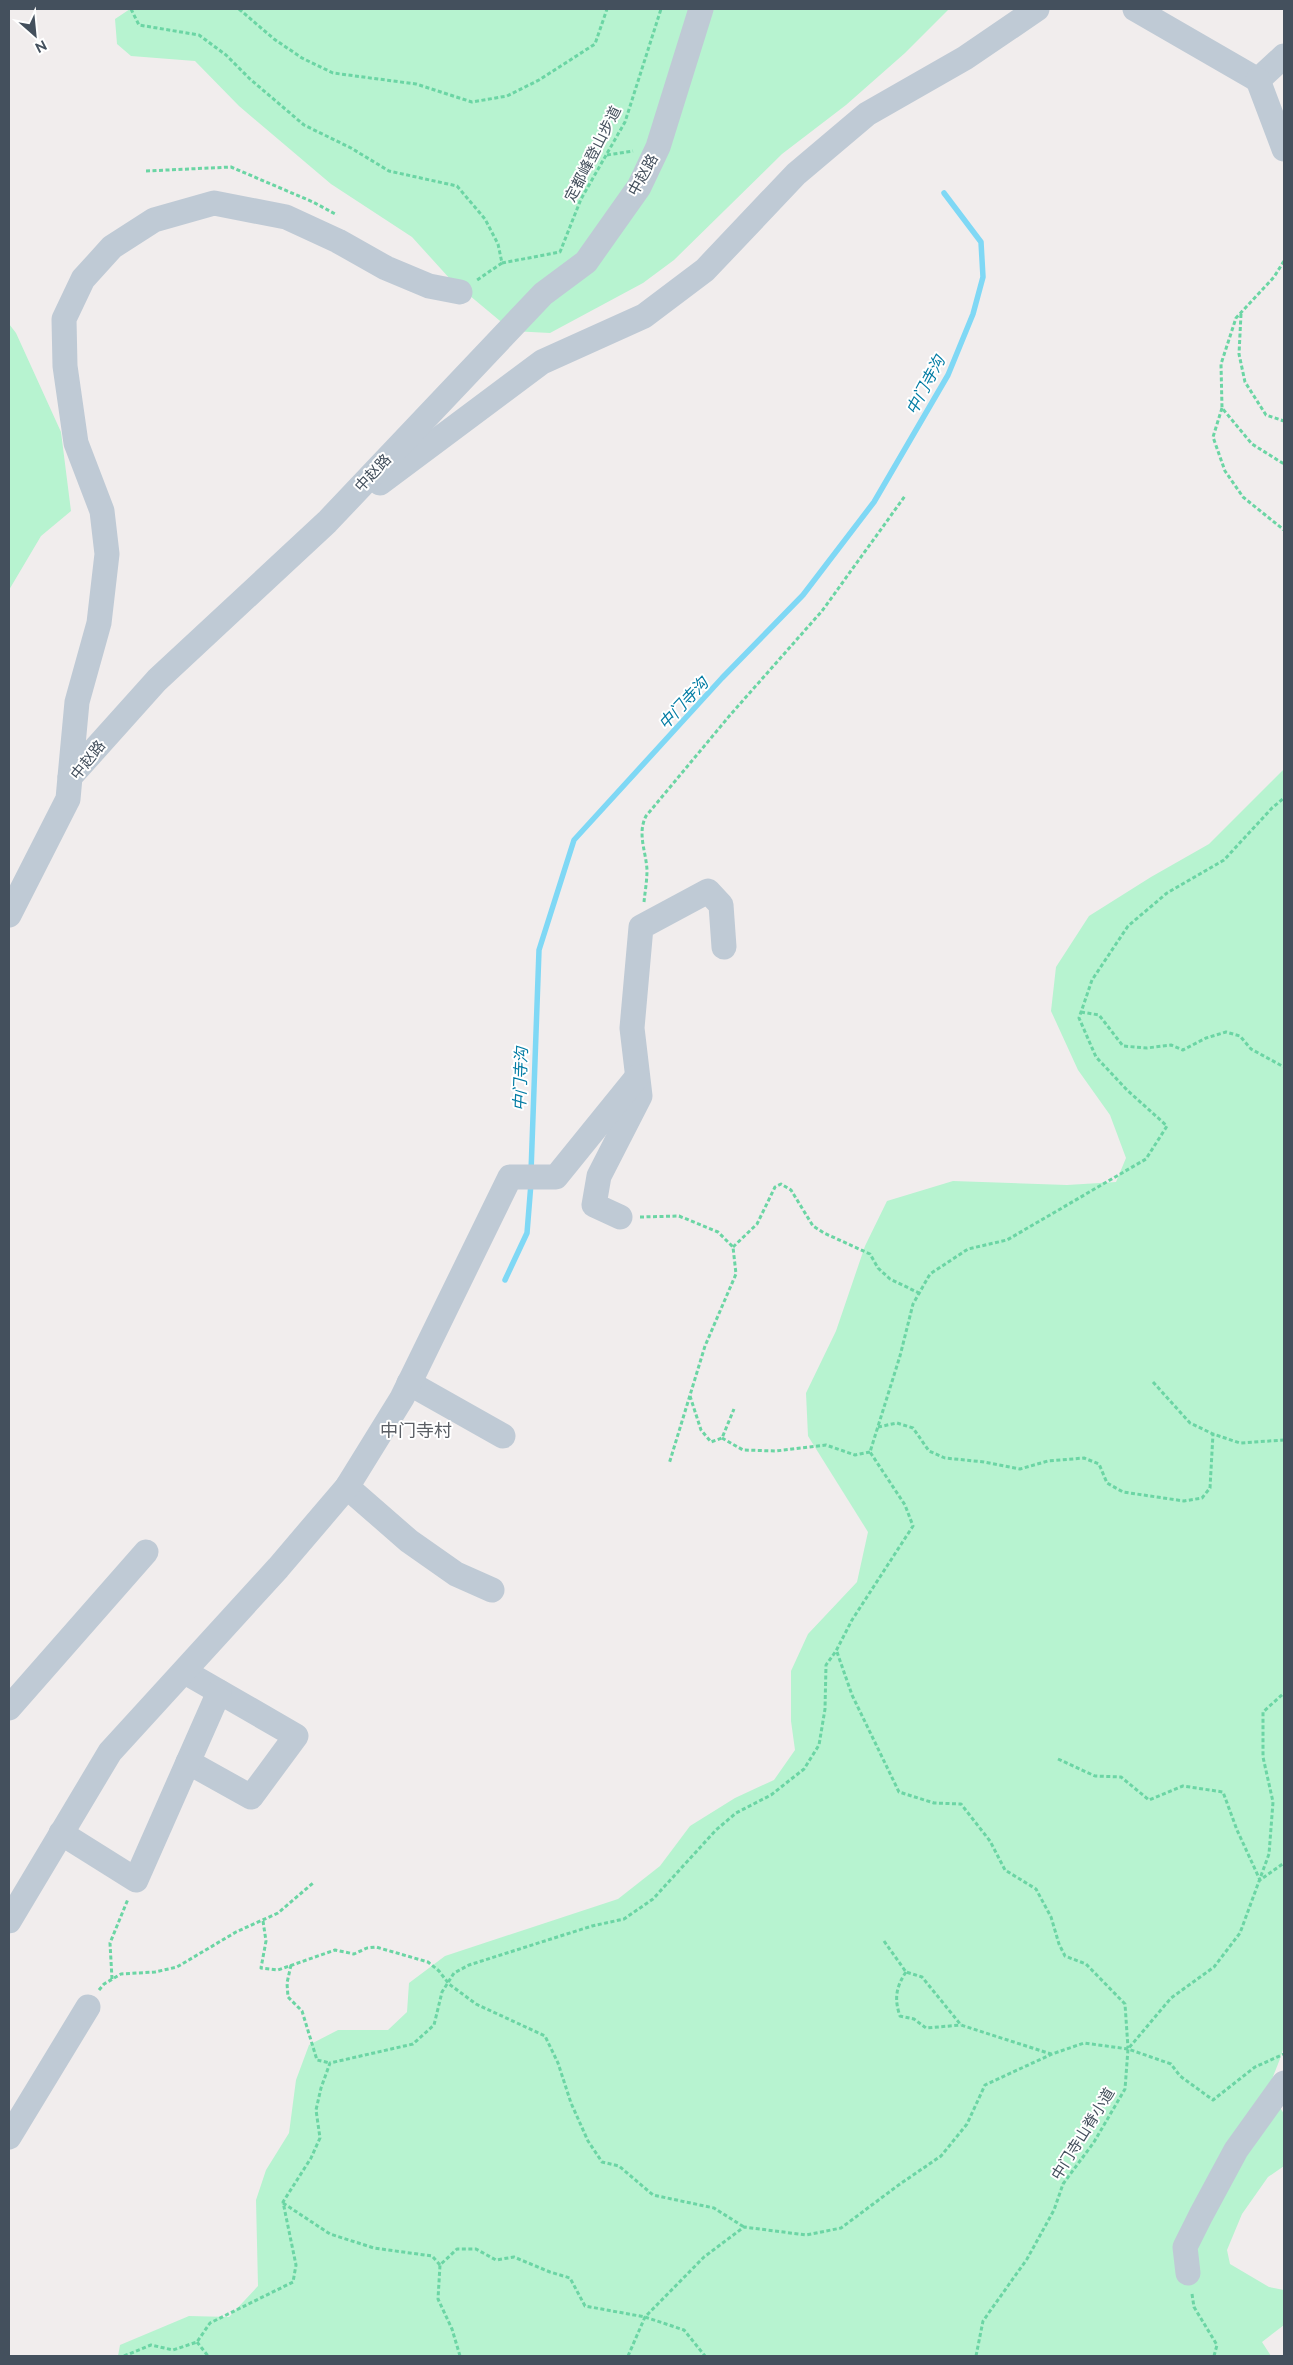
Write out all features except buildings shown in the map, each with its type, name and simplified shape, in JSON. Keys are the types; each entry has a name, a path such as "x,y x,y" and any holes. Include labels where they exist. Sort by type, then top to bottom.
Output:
{"street":[{"name":"中赵路","path":"9,915 68,799 70,777 157,680 327,522 543,294 586,262 639,187 658,147 701,9"},
{"path":"327,522 542,362 644,316 706,270 796,174 867,114 966,58 1037,9"},
{"path":"1135,9 1258,80 1284,149"},
{"path":"1258,80 1284,56"},
{"path":"70,777 77,702 99,622 107,554 102,511 76,443 65,366 64,319 83,279 112,247 154,220 214,203 286,217 338,241 386,268 429,286 460,292"},
{"path":"620,1217 594,1205 599,1176 640,1096 632,1028 641,927 708,891 721,905 724,947"},
{"path":"9,1921 110,1752 185,1672 347,1487 409,1384 510,1176 556,1177 637,1077"},
{"path":"409,1384 503,1436"},
{"path":"347,1487 409,1541 456,1574 492,1590"},
{"path":"9,1708 146,1552"},
{"path":"185,1672 296,1736 250,1797 188,1762"},
{"path":"61,1833 136,1880 219,1692"},
{"path":"9,2137 88,2007"},
{"path":"1188,2274 1185,2248 1201,2215 1236,2150 1284,2084"}],"path":[{"path":"131,9 139,25 199,35 226,55 250,79 304,125 351,148 389,171 456,186 485,218 498,244 502,263 460,292"},
{"path":"239,9 274,39 302,58 333,73 416,84 472,102 507,96 539,80 595,44 607,9"},
{"name":"定都峰登山步道","path":"502,263 560,252 581,200 625,122 662,9"},
{"path":"1284,261 1274,277 1236,318 1221,364 1222,408 1213,437 1225,471 1243,497 1284,530"},
{"path":"1240,313 1239,354 1245,382 1266,415 1284,421"},
{"path":"1222,408 1252,444 1284,464"},
{"path":"641,927 647,870 642,831 646,816 731,714 822,611 905,496"},
{"path":"870,1452 900,1356 913,1304 930,1274 968,1249 1007,1240 1146,1159 1167,1126 1127,1090 1096,1057 1079,1018 1092,980 1128,926 1166,894 1224,860 1272,808 1284,798"},
{"path":"1081,1012 1099,1015 1123,1046 1147,1048 1171,1045 1183,1050 1206,1038 1226,1032 1240,1036 1252,1049 1284,1067"},
{"path":"734,1247 757,1224 775,1187 781,1184 791,1190 813,1226 870,1254 878,1268 890,1279 919,1293"},
{"path":"620,1217 679,1216 718,1232 734,1247 736,1274 705,1346 669,1464"},
{"path":"1152,1382 1190,1423 1213,1434 1240,1443 1284,1440"},
{"path":"690,1395 701,1430 711,1442 722,1438 734,1409"},
{"path":"878,1427 897,1423 913,1428 929,1451 945,1458 984,1462 1020,1469 1048,1462 1084,1458 1099,1464 1107,1483 1123,1492 1184,1501 1202,1498 1210,1488 1213,1434"},
{"path":"722,1438 742,1450 776,1451 826,1445 855,1455 870,1452"},
{"path":"291,1965 288,1997 302,2011 318,2060 330,2063 413,2044 434,2025 442,1992 454,1973 469,1965 592,1926 624,1919 653,1899 716,1830 736,1813 771,1795 804,1770 819,1745 824,1709 826,1665 836,1651 852,1620 913,1526 905,1505 870,1452"},
{"name":"中门寺山脊小道","path":"836,1651 852,1695 899,1792 934,1803 961,1804 990,1841 1005,1870 1036,1889 1050,1917 1065,1956 1086,1964 1125,2004 1128,2049 1125,2089 1094,2142 1063,2184 1054,2210 1027,2259 983,2321 976,2356"},
{"path":"1128,2049 1171,1998 1214,1967 1240,1933 1269,1854 1273,1802 1263,1757 1264,1712 1284,1693"},
{"path":"1058,1759 1095,1776 1121,1777 1149,1800 1183,1786 1223,1792 1237,1830 1260,1880"},
{"path":"1260,1880 1284,1863"},
{"path":"112,1979 110,1943 136,1880"},
{"path":"88,2007 104,1984 121,1974 155,1972 177,1967 236,1932 278,1913 313,1883"},
{"path":"263,1921 266,1941 261,1968 278,1970 334,1950 354,1954 367,1948 376,1947 428,1962 440,1971 448,1984 476,2004 544,2036 558,2063 571,2103 588,2141 602,2162 619,2166 653,2195 714,2208 744,2226 806,2235 842,2228 941,2156 967,2124 985,2085 1052,2054 1084,2043 1128,2049 1171,2064 1180,2076 1213,2100 1255,2068 1284,2054"},
{"path":"884,1942 906,1972 922,1977 961,2025"},
{"path":"906,1972 898,1984 895,2003 900,2016 914,2019 926,2028 961,2025 1052,2054"},
{"path":"124,2356 151,2345 173,2350 197,2342 210,2323 292,2282 296,2265 283,2202 311,2158 320,2138 316,2110 330,2063"},
{"path":"283,2202 330,2234 374,2248 432,2256 440,2265"},
{"path":"628,2356 645,2318 704,2257 744,2226"},
{"path":"460,2356 452,2329 438,2298 440,2265 458,2249 476,2249 496,2260 514,2257 570,2278 585,2306 645,2318 684,2330 705,2356"},
{"path":"1188,2274 1194,2307 1217,2345 1214,2356"},
{"path":"197,2342 208,2356"}],"green space":[{"path":"130,9 949,9 905,53 846,105 782,154 674,260 643,283 550,333 512,331 451,280 412,237 331,184 239,106 195,61 131,56 117,44 115,19"},
{"path":"9,324 16,333 61,432 71,511 41,536 9,590"},
{"path":"1284,769 1284,2045 1269,2089 1284,2114 1284,2166 1268,2177 1242,2214 1227,2250 1230,2264 1269,2287 1284,2290 1284,2325 1262,2342 1271,2356 118,2356 120,2345 189,2316 229,2317 258,2286 256,2200 266,2170 289,2133 296,2080 309,2045 338,2030 388,2030 407,2012 409,1983 445,1956 618,1899 660,1866 690,1826 735,1798 774,1780 795,1750 791,1721 791,1671 808,1634 857,1582 868,1532 808,1436 806,1393 836,1331 865,1246 887,1201 953,1181 1067,1185 1116,1182 1126,1158 1110,1115 1078,1070 1051,1011 1056,967 1089,916 1151,877 1209,844"}],"waterway":[{"name":"中门寺沟","path":"531,1172 539,950 574,840 722,678 803,595 874,502 948,375 973,314 983,277 981,242 944,193"},
{"name":"中门寺沟","path":"505,1280 527,1233 531,1183"}],"district":[{"name":"中门寺村","path":"416,1431"}]}
